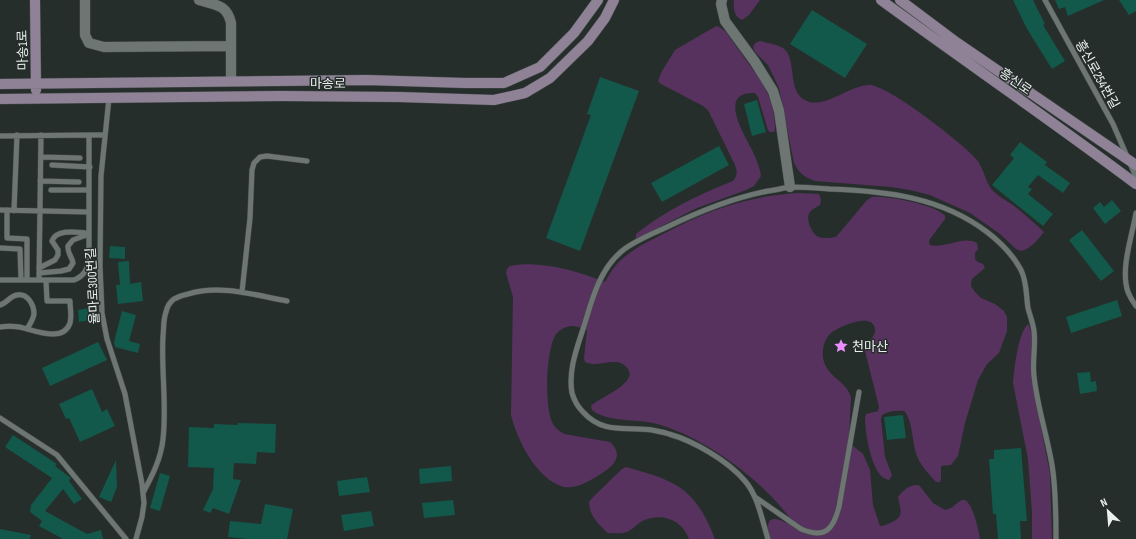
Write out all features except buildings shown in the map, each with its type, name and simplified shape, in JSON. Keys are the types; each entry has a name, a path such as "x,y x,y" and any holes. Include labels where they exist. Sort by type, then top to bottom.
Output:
{"street":[{"name":"마송1로","path":"35,0 35,99"},
{"path":"85,0 85,35 89,43 95,46 230,46"},
{"path":"199,0 225,9 229,15 231,81"},
{"name":"마송로","path":"0,84 367,80 504,83 540,67 574,33 598,0"},
{"name":"마송로","path":"0,99 290,96 494,100 525,93 550,78 588,41 606,18 614,0"},
{"path":"722,0 721,4 725,21 755,62 773,91 779,112 790,187"},
{"name":"흥신로","path":"881,0 949,50 1068,132 1136,184"},
{"name":"흥신로","path":"900,0 956,42 1132,162"}],"lane":[{"name":"흥신로254번길","path":"1045,0 1113,124 1132,162"},
{"name":"율마로300번길","path":"109,98 101,176 100,266 102,313 107,339 125,394 143,494 144,503 142,517 136,539"},
{"path":"14,210 17,135"},
{"path":"39,280 41,135"},
{"path":"0,280 74,280 84,274 89,260 89,135"},
{"path":"0,136 105,136"},
{"path":"242,292 254,163 260,157 267,156 307,162"},
{"path":"41,157 80,158"},
{"path":"1132,162 1136,177"},
{"path":"52,165 90,166"},
{"path":"40,182 79,182"},
{"path":"768,539 755,498 747,483 737,472 694,444 671,435 651,430 602,426 589,419 580,409 573,396 571,376 576,350 595,291 608,266 622,251 693,214 723,203 790,187 885,192 931,202 952,211 978,226 997,240 1011,256 1021,270 1026,282 1028,308 1034,330 1034,374 1039,406 1053,468 1056,539"},
{"path":"51,190 89,190"},
{"path":"0,210 89,212"},
{"path":"7,210 7,238 27,239 27,280"},
{"path":"1136,213 1126,264 1126,280 1128,292 1136,306"},
{"path":"39,270 57,258 59,253 52,241 54,236 67,232 89,234"},
{"path":"39,270 61,271 69,269 73,263 72,257 68,251 68,246 73,240 89,234"},
{"path":"0,248 20,249 21,280"},
{"path":"0,327 17,326 42,333 54,333 64,330 69,324 70,301 47,301 46,280"},
{"path":"143,494 159,460 164,438 162,352 166,310 169,304 174,299 197,291 206,290 242,292 287,302"},
{"path":"0,304 16,295 28,298 33,307 34,314 32,322 27,329"},
{"path":"755,498 801,530 814,534 821,534 834,524 839,507 859,392"},
{"path":"0,418 57,455 126,539"}],"shaded area":[{"path":"734,0 760,0 749,15 742,20 737,17 735,12"},
{"path":"717,26 726,32 758,76 770,100 774,118 774,132 770,132 768,130 758,97 755,93 744,94 737,99 735,106 739,124 752,150 760,169 761,176 754,186 746,190 697,208 636,238 636,234 659,217 694,198 733,181 736,177 737,171 735,165 708,110 658,81 662,71 675,50"},
{"path":"760,41 779,46 786,51 790,58 796,90 800,97 807,101 814,103 822,102 864,85 871,85 881,88 910,106 943,130 969,152 977,160 992,190 1014,206 1044,232 1031,246 1021,251 1016,249 1000,234 970,213 930,195 891,187 815,181 805,176 800,172 794,163 779,88 768,65 755,52 753,47 755,43"},
{"path":"797,193 819,194 821,200 820,205 811,211 808,221 813,231 821,238 836,237 867,200 872,197 878,197 898,199 920,204 930,207 945,215 945,219 930,239 930,245 936,246 966,240 977,243 978,249 975,253 975,259 983,264 985,268 973,278 971,286 981,298 995,304 1004,311 1007,317 1007,331 999,353 987,364 978,380 965,423 958,456 951,465 941,466 940,482 936,482 925,470 919,460 915,451 911,426 904,411 892,411 882,415 881,420 885,457 892,475 889,480 883,477 873,463 866,432 865,417 866,414 878,411 879,407 865,351 875,332 873,324 868,321 854,322 834,331 826,339 823,348 823,358 828,370 849,391 851,397 849,439 853,446 863,454 870,470 873,505 880,526 888,524 899,518 901,512 898,497 907,488 913,485 919,485 933,503 945,510 951,508 962,500 966,501 972,509 980,539 770,539 768,528 769,521 775,519 789,523 789,517 777,502 746,473 709,447 671,429 653,423 605,417 592,410 591,406 625,383 629,377 629,371 623,364 618,362 593,364 585,362 584,358 587,330 577,327 569,326 562,329 556,335 552,344 547,380 550,416 554,426 564,434 610,442 617,453 616,458 611,467 593,479 577,486 564,487 554,483 545,476 537,468 523,447 511,415 513,297 506,273 510,266 533,264 558,268 583,274 605,282 615,266 628,254 647,242 695,218 744,201 761,197"},
{"path":"1028,324 1032,336 1032,381 1050,474 1052,539 1032,539 1032,512 1028,459 1013,383 1019,343"},
{"path":"626,467 659,477 682,489 700,508 715,539 689,539 681,526 670,519 663,517 649,518 625,533 608,533 592,515 589,502 622,469"}],"place":[{"name":"천마산","path":"841,346"}]}
